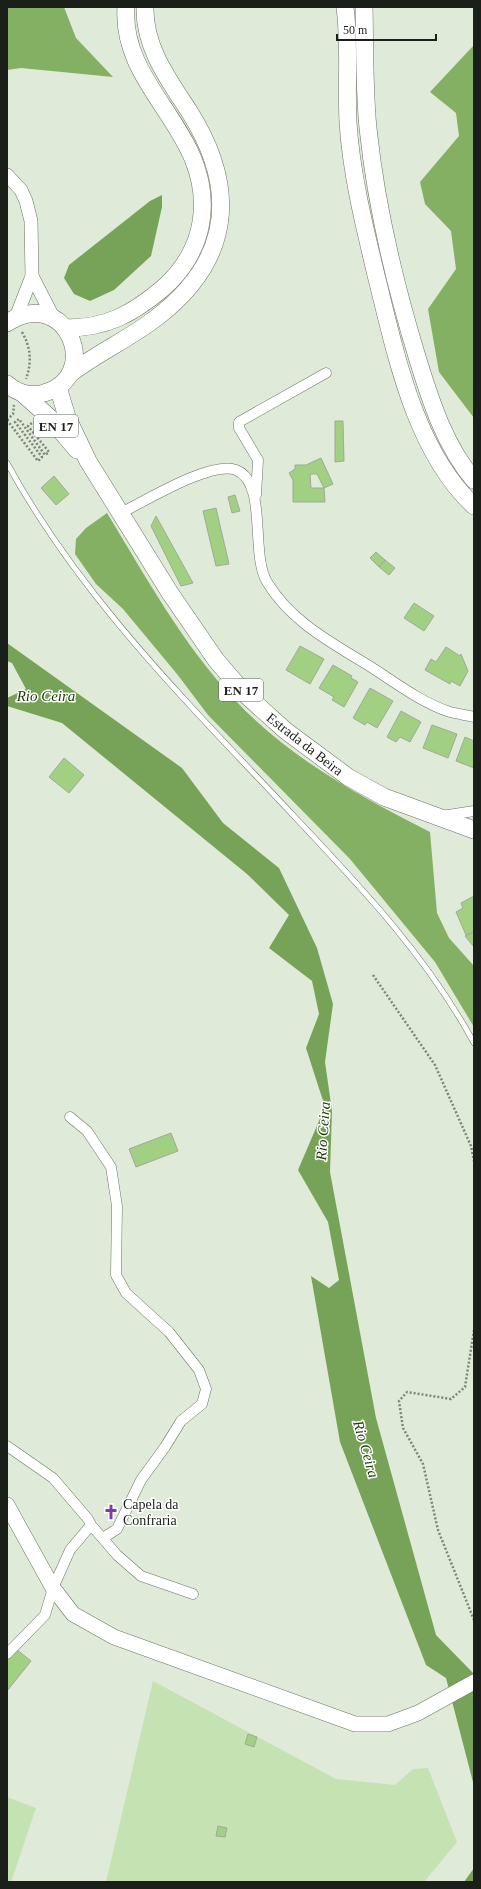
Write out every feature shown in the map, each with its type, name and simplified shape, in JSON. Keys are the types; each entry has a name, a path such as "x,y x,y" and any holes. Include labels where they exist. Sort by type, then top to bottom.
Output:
{"main road":[{"path":"66,328 107,323 120,318 146,301 166,286 184,265 196,242 199,231 202,203 199,173 187,145 137,63 127,31 126,7"},
{"path":"21,393 41,394 58,387 70,374 90,359 155,319 185,294 202,271 210,257 218,228 219,182 212,154 199,127 157,59 148,36 145,7"},
{"path":"344,7 350,142 363,218 397,358 418,420 430,448 453,484 474,506"},
{"path":"364,7 368,128 387,240 410,333 426,384 443,430 462,465 474,480"},
{"path":"14,323 29,313 41,313 54,318 66,328 72,339 75,350 74,363 70,374"},
{"name":"Estrada da Beira","path":"7,384 21,393 49,417 65,438 88,461"},
{"name":"Estrada da Beira","path":"58,387 67,417 88,461 122,513 170,593 216,660 247,696 286,731 348,777 384,797 441,816 474,830"},
{"path":"7,1505 53,1588 73,1614 114,1637 355,1724 388,1724 418,1713 474,1682"}],"street":[{"path":"7,175 21,190 31,221 32,276 14,323"},
{"path":"32,276 54,318"},
{"path":"326,372 239,422 239,428 258,460 256,527 261,570 273,592 290,611 321,637 428,702 450,712 474,717"},
{"path":"122,513 184,481 222,468 235,469 244,475 256,497"},
{"path":"441,816 474,811"},
{"path":"70,1117 87,1130 111,1167 117,1206 116,1275 126,1293 169,1332 199,1370 206,1389 202,1404 181,1421 165,1447 141,1480 117,1528 103,1538"},
{"path":"7,1446 53,1478 117,1555 141,1576 193,1594"},
{"path":"7,1654 44,1615 53,1588 70,1550 91,1525"}],"lane":[{"path":"7,463 37,515 98,600 183,698 333,857 397,929 448,997 474,1043"}],"path":[{"path":"14,323 29,346 30,368 14,414 7,420 38,461 42,457 15,422 18,419 45,455 49,452 28,426 34,422 38,426"},
{"path":"373,975 435,1065 471,1146 474,1161"},
{"path":"474,1330 465,1387 451,1399 407,1392 398,1401 403,1428 423,1464 438,1530 474,1620"}],"shaded area":[{"path":"7,7 64,7 76,38 113,77 21,68 7,70"},
{"path":"474,45 474,418 439,372 428,309 456,269 451,231 425,204 420,182 459,136 456,113 430,92"},
{"path":"107,513 182,634 216,679 256,721 302,758 327,775 378,805 430,832 437,913 449,938 474,966 474,1027 435,962 350,859 208,715 177,674 123,609 96,584 75,554 76,539 86,528"},
{"path":"153,1681 336,1779 395,1785 413,1769 428,1768 457,1842 424,1882 106,1882"},
{"path":"7,1797 36,1808 11,1882 7,1882"}],"water":[{"path":"162,195 162,207 151,256 114,290 90,301 74,294 64,278 69,265 150,201"},
{"name":"Rio Ceira","path":"7,643 182,768 223,823 279,868 317,948 333,1004 325,1062 332,1111 330,1172 376,1418 436,1635 474,1674 474,1786 446,1678 426,1665 340,1442 311,1276 329,1288 339,1280 328,1222 298,1170 325,1107 306,1048 319,1014 312,981 269,948 289,915 247,874 62,723 7,706 7,698 26,689 12,663 7,661"},
{"path":"474,1868 474,1882 464,1882"}],"building":[{"path":"335,421 343,421 344,461 335,462"},
{"path":"321,458 333,484 324,488 325,502 293,502 293,480 289,473 295,469 295,465 306,465","holes":["310,474 317,474 324,488 311,488"]},
{"path":"54,476 69,494 56,505 41,488"},
{"path":"235,495 240,511 232,513 228,497"},
{"path":"216,508 229,564 216,566 203,511"},
{"path":"156,516 193,583 181,586 151,526"},
{"path":"376,552 385,560 379,567 370,558"},
{"path":"385,560 395,568 389,575 379,567"},
{"path":"414,603 434,616 424,631 404,618"},
{"path":"300,646 324,659 310,684 286,670"},
{"path":"446,647 460,656 461,654 468,671 460,686 451,681 450,684 425,670 431,659 436,662"},
{"path":"333,665 352,676 351,678 358,682 344,707 332,700 334,697 319,688"},
{"path":"370,688 393,701 377,728 367,722 365,725 353,718"},
{"path":"401,711 421,722 410,742 400,737 396,742 387,737"},
{"path":"432,725 457,734 448,758 423,748"},
{"path":"465,737 474,741 474,768 456,761"},
{"path":"64,758 84,775 69,793 49,777"},
{"path":"474,896 474,932 466,935 456,912 463,908 461,903"},
{"path":"474,932 474,947 465,936"},
{"path":"171,1133 178,1151 136,1167 129,1149"},
{"path":"16,1649 31,1661 7,1691 7,1660"},
{"path":"248,1734 257,1737 254,1747 245,1744"},
{"path":"218,1826 227,1828 225,1837 216,1836"}],"place":[{"name":"Capela da Confraria","path":"111,1512"}]}
